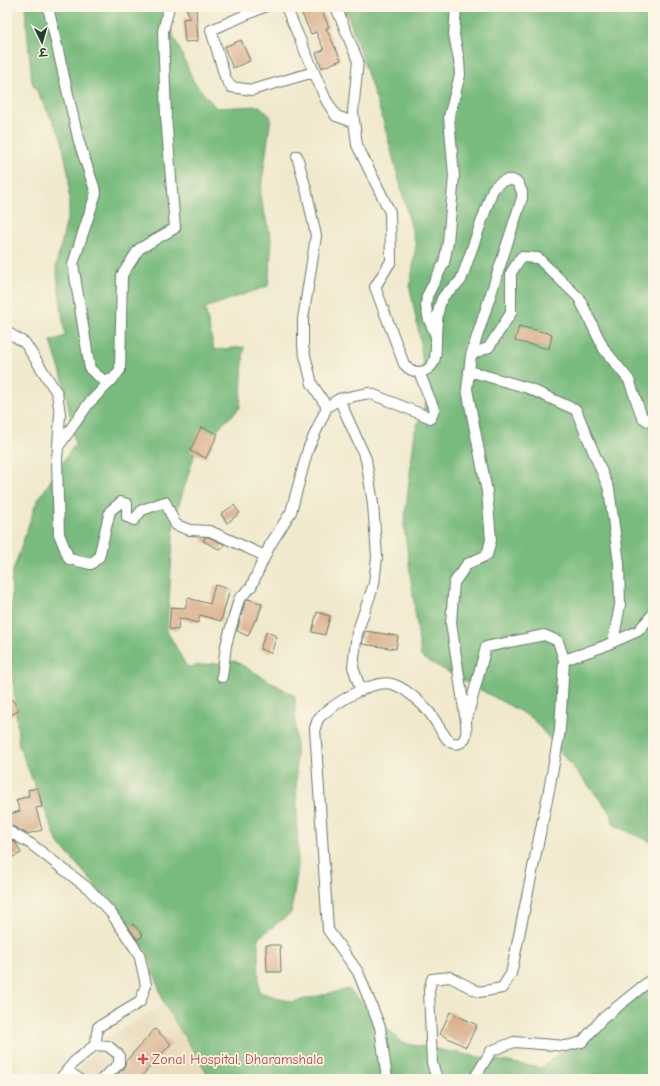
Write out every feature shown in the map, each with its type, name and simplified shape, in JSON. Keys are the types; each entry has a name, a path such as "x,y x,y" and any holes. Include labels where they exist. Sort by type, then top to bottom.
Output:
{"street":[{"path":"48,7 79,142 96,193 72,264 90,368 103,380 112,380"},
{"path":"58,447 89,402 112,380 120,370 122,275 139,249 175,228 166,116 163,31 169,7"},
{"path":"264,7 211,30 225,76 231,87 252,90 314,72"},
{"path":"286,7 326,100 336,116 354,122"},
{"path":"336,7 358,61 353,112 357,145 390,212 392,261 375,287 404,364 411,370 419,372 424,371 429,368 435,359 436,336 441,301 444,296 459,283 463,275 491,193 501,182 510,179 515,180 520,185 522,192 522,198 472,355 467,388 487,492 491,540 487,555 467,564 454,583 451,623 466,722 466,736 461,743 452,743 448,740 429,712 412,696 396,686 388,684 380,684 361,691 331,708 318,719 314,728 328,930 358,972 380,1026 387,1079"},
{"path":"436,336 428,320 426,307 428,296 444,263 448,242 454,176 449,117 460,75 459,60 454,35 456,7"},
{"path":"297,156 316,236 303,319 303,347 312,384 327,407"},
{"path":"472,355 488,346 511,313 511,273 521,257 538,258 579,298 604,349 629,380 642,417 648,421 653,421"},
{"path":"7,332 25,343 57,393 60,414 57,459 59,534 69,559 91,564 99,557 110,511 121,502 127,504 127,517 134,520 142,510 165,502 176,525 190,530 210,531 265,556"},
{"path":"469,371 528,388 576,410 609,489 619,563 620,605 613,642"},
{"path":"222,677 226,645 239,600 251,587 270,545 291,512 308,449 327,407 339,399 369,393 431,418 434,410 419,372"},
{"path":"339,399 366,459 373,504 377,557 374,584 358,633 355,649 354,667 361,691"},
{"path":"564,660 638,631 653,614"},
{"path":"437,1079 432,1063 429,990 432,979 450,977 479,992 502,988 511,974 560,730 564,660 558,641 544,635 486,647 466,722"},
{"path":"7,832 10,832 31,844 89,889 111,913 139,954 146,985 140,1002 98,1027 96,1046"},
{"path":"474,1079 491,1051 514,1042 566,1046 582,1042 602,1019 653,978"},
{"path":"60,1079 74,1062 96,1046 108,1046 119,1055 119,1064 102,1079"},
{"path":"67,1070 79,1079"}],"shaded area":[{"name":"Zonal Hospital, Dharamshala","path":"164,1004 211,1079 69,1079 105,1039"}],"green space":[{"path":"25,7 161,7 194,82 216,108 260,106 271,117 260,196 272,242 268,286 205,308 214,350 244,347 240,408 196,449 174,521 167,631 187,667 235,661 295,696 298,868 291,913 258,938 259,992 292,1002 349,989 402,1043 541,1068 653,977 653,1079 211,1079 164,1004 148,953 89,878 58,843 19,746 10,650 12,574 36,503 75,444 64,383 51,341 65,336 56,266 69,211 69,177 61,137 32,82"},
{"path":"345,7 653,7 653,843 614,825 611,813 532,718 421,657 404,525 415,431 427,400 420,339 410,288 416,245 383,120"}],"building":[{"path":"186,7 196,7 198,41 185,42 183,19 190,18"},
{"path":"299,7 320,7 329,27 326,28 341,60 322,68 316,53 324,50 316,32 311,34"},
{"path":"241,40 250,61 233,68 224,47"},
{"path":"519,326 552,334 549,349 515,341"},
{"path":"201,427 218,434 206,458 190,451"},
{"path":"234,505 240,513 227,523 221,514"},
{"path":"205,537 224,544 221,550 203,541"},
{"path":"215,585 230,589 221,621 200,615 198,623 179,618 178,630 169,629 171,607 185,608 188,598 210,604"},
{"path":"248,599 262,604 257,620 255,620 248,636 237,631 245,602"},
{"path":"317,612 330,616 325,635 312,632"},
{"path":"365,631 398,636 396,649 362,644"},
{"path":"266,632 277,636 271,653 260,649"},
{"path":"7,692 19,710 7,718"},
{"path":"38,788 42,807 36,808 42,830 27,834 13,826 8,826 7,815 20,811 16,800 29,796 28,790"},
{"path":"7,838 16,843 21,853 7,860"},
{"path":"133,924 143,935 138,940 129,928"},
{"path":"266,945 280,945 281,972 267,972"},
{"path":"450,1012 477,1025 466,1047 440,1034"},
{"path":"155,1029 171,1044 139,1079 112,1079 124,1069 126,1061"}],"place":[{"name":"Zonal Hospital, Dharamshala","path":"143,1059"}]}
